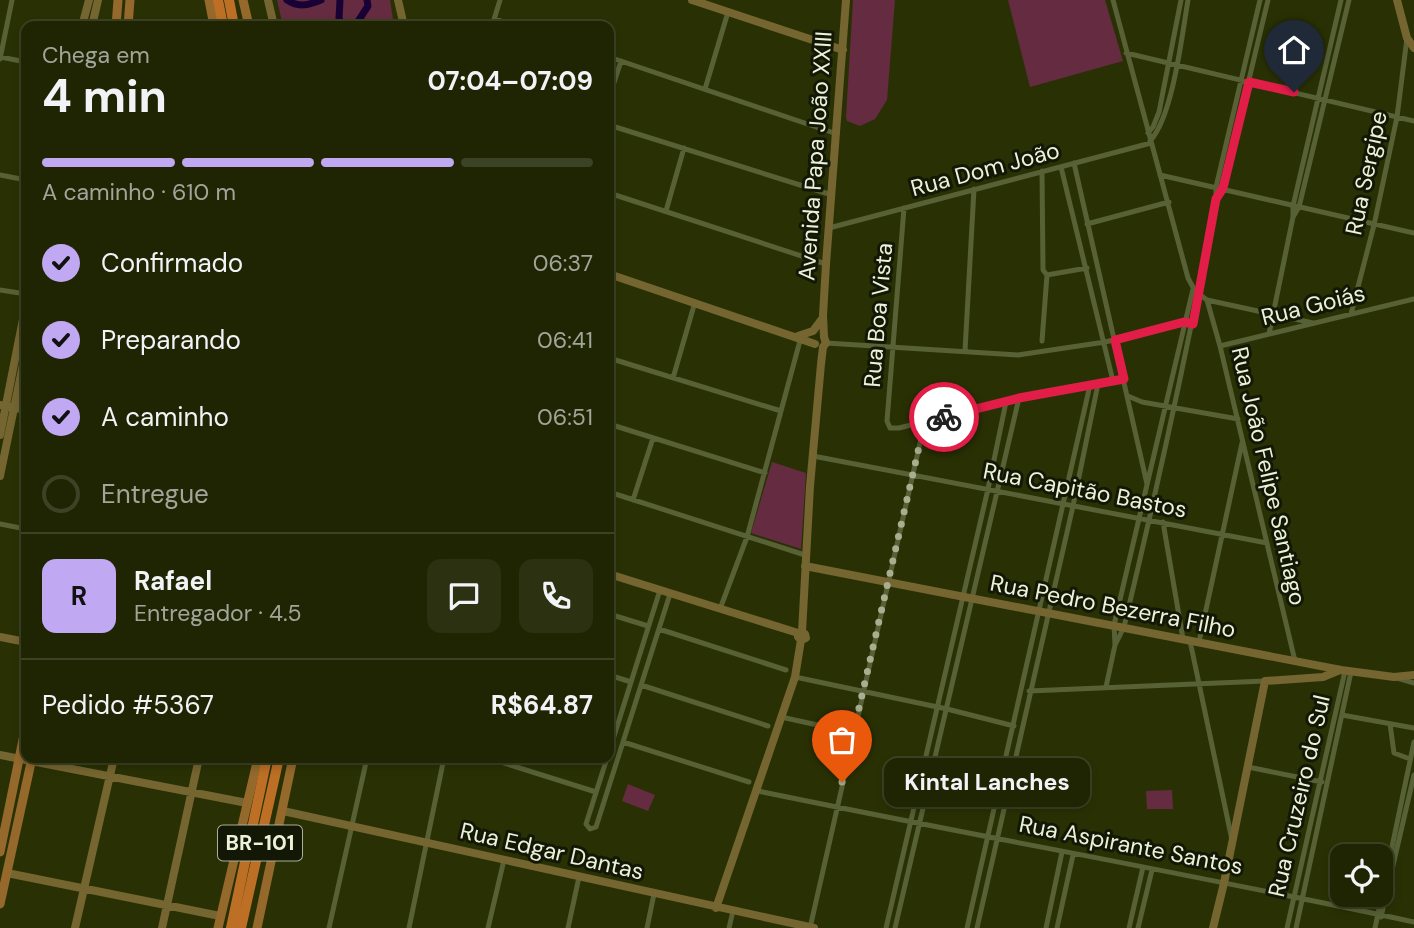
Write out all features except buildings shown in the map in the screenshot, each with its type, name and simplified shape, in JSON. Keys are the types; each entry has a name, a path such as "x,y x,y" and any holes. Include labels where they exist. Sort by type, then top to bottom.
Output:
{"highway":[{"path":"218,0 222,21"},
{"path":"229,0 233,21"},
{"name":"BR-101","path":"231,928 266,763"},
{"name":"BR-101","path":"241,928 278,763"}],"main road":[{"path":"83,21 89,0"},
{"path":"93,21 98,0"},
{"path":"116,21 118,0"},
{"path":"128,21 130,0"},
{"path":"209,0 213,21"},
{"path":"243,0 248,21"},
{"path":"268,0 273,21"},
{"path":"398,0 403,21"},
{"path":"692,0 843,50"},
{"name":"Avenida Papa João XXIII","path":"716,908 795,677 821,365 820,342 846,0"},
{"path":"1397,0 1414,48"},
{"path":"614,276 820,342"},
{"path":"799,337 813,331 823,317"},
{"path":"0,435 21,331"},
{"path":"0,476 7,406 21,365"},
{"name":"Rua Pedro Bezerra Filho","path":"805,566 1346,671 1394,677"},
{"path":"614,576 800,635"},
{"path":"0,637 21,641"},
{"path":"1213,928 1265,681 1323,677 1346,671"},
{"path":"1394,677 1414,676"},
{"path":"0,852 21,749"},
{"path":"0,755 19,759"},
{"path":"0,904 31,763"},
{"path":"51,763 247,803"},
{"path":"75,928 113,763"},
{"path":"162,928 198,763"},
{"path":"218,928 257,763"},
{"path":"259,928 292,763"},
{"name":"Rua Edgar Dantas","path":"282,811 811,928"},
{"path":"6,873 220,916"}],"street":[{"path":"12,0 0,58 21,61"},
{"path":"500,0 494,19 501,21"},
{"path":"1113,0 1193,289 1208,300 1313,323"},
{"path":"1151,142 1163,121 1181,0"},
{"path":"1148,133 1156,121 1188,0"},
{"path":"1245,81 1260,0"},
{"path":"1115,645 1124,627 1175,408 1216,199 1268,0"},
{"path":"1269,334 1341,0"},
{"path":"1320,98 1349,0"},
{"path":"705,89 728,11"},
{"name":"Rua Sergipe","path":"1351,314 1374,225 1396,117 1409,34"},
{"path":"1126,53 1414,121"},
{"path":"614,59 837,134"},
{"path":"614,83 621,61"},
{"path":"614,127 832,195"},
{"name":"Rua Dom João","path":"829,228 1151,142"},
{"path":"666,211 684,148"},
{"path":"1074,163 1148,487"},
{"path":"1061,167 1113,381"},
{"path":"1042,171 1043,270 1047,275 1042,341"},
{"path":"0,175 21,179"},
{"path":"1160,175 1414,233"},
{"path":"965,351 974,189"},
{"path":"614,195 826,264"},
{"path":"1087,224 1168,202"},
{"name":"Rua Boa Vista","path":"904,208 888,425 894,429 925,421"},
{"path":"1047,275 1087,268"},
{"path":"1106,687 1115,645 1115,625 1184,322 1193,289 1201,278"},
{"path":"0,290 21,293"},
{"name":"Rua Goiás","path":"1220,346 1414,299"},
{"name":"Rua João Felipe Santiago","path":"1208,300 1295,661"},
{"path":"673,378 695,302"},
{"path":"820,342 1031,354 1115,340 1184,322 1193,324"},
{"path":"720,609 747,537 799,337"},
{"path":"614,360 781,411"},
{"path":"811,928 836,807 925,421 1019,398 1124,379"},
{"path":"977,928 1098,384"},
{"path":"967,928 1090,385"},
{"path":"1128,396 1142,402 1238,419"},
{"path":"895,928 1019,398"},
{"path":"886,928 1006,402"},
{"path":"614,426 765,473"},
{"path":"1079,436 1087,438"},
{"path":"633,500 653,438"},
{"path":"1191,641 1222,534 1242,440"},
{"name":"Rua Capitão Bastos","path":"813,456 1267,543"},
{"path":"614,494 805,555"},
{"path":"1163,522 1191,641 1232,842"},
{"path":"0,524 21,528"},
{"path":"1048,571 1058,573"},
{"path":"614,730 660,590"},
{"path":"606,763 586,824 590,829 596,827 670,594"},
{"path":"614,616 648,626"},
{"path":"659,629 786,670"},
{"path":"641,648 652,652"},
{"name":"Rua Cruzeiro do Sul","path":"1288,926 1346,671"},
{"name":"Rua Cruzeiro do Sul","path":"1296,927 1343,715 1346,671"},
{"path":"614,677 631,682"},
{"path":"795,677 936,706 1023,728"},
{"name":"Rua Pedro Bezerra Filho","path":"1394,677 1414,683"},
{"path":"1022,691 1265,681"},
{"path":"641,685 768,726"},
{"path":"624,705 634,708"},
{"path":"1336,714 1414,728"},
{"path":"781,717 854,733"},
{"path":"1390,724 1394,753 1410,759"},
{"path":"623,742 749,782"},
{"path":"1407,806 1410,759 1414,742"},
{"path":"329,928 366,763"},
{"path":"409,928 443,763"},
{"path":"504,763 596,792"},
{"path":"1248,767 1328,784"},
{"path":"1375,927 1414,775"},
{"name":"Rua Aspirante Santos","path":"758,791 1073,855 1295,896 1414,922"},
{"path":"589,814 599,817"},
{"path":"1046,928 1062,852"},
{"path":"1057,928 1073,855"},
{"path":"488,928 504,860"},
{"path":"1129,928 1143,867"},
{"path":"1138,928 1152,870"},
{"path":"568,928 579,877"},
{"path":"647,928 654,894"},
{"path":"729,928 733,911"},
{"path":"1288,926 1296,927"}],"shaded area":[{"path":"277,0 390,0 393,21 282,21"},
{"path":"853,0 895,0 887,100 875,119 860,126 847,121 846,117"},
{"path":"1008,0 1105,0 1123,61 1030,87"},
{"path":"772,462 806,473 801,549 751,533"},
{"path":"628,784 655,795 648,811 622,801"},
{"path":"1172,790 1173,809 1147,809 1146,791"}],"waterway":[{"path":"287,0 304,5 321,0"},
{"path":"340,0 340,21"},
{"path":"358,21 368,6 367,0"}],"way so far":[{"path":"842,782 925,421 944,417"}],"place":[{"name":"Kintal Lanches","path":"842,782"}],"route":[{"path":"944,417 1019,398 1124,379 1115,340 1184,322 1193,324 1216,199 1223,188 1249,82 1294,92"}]}
